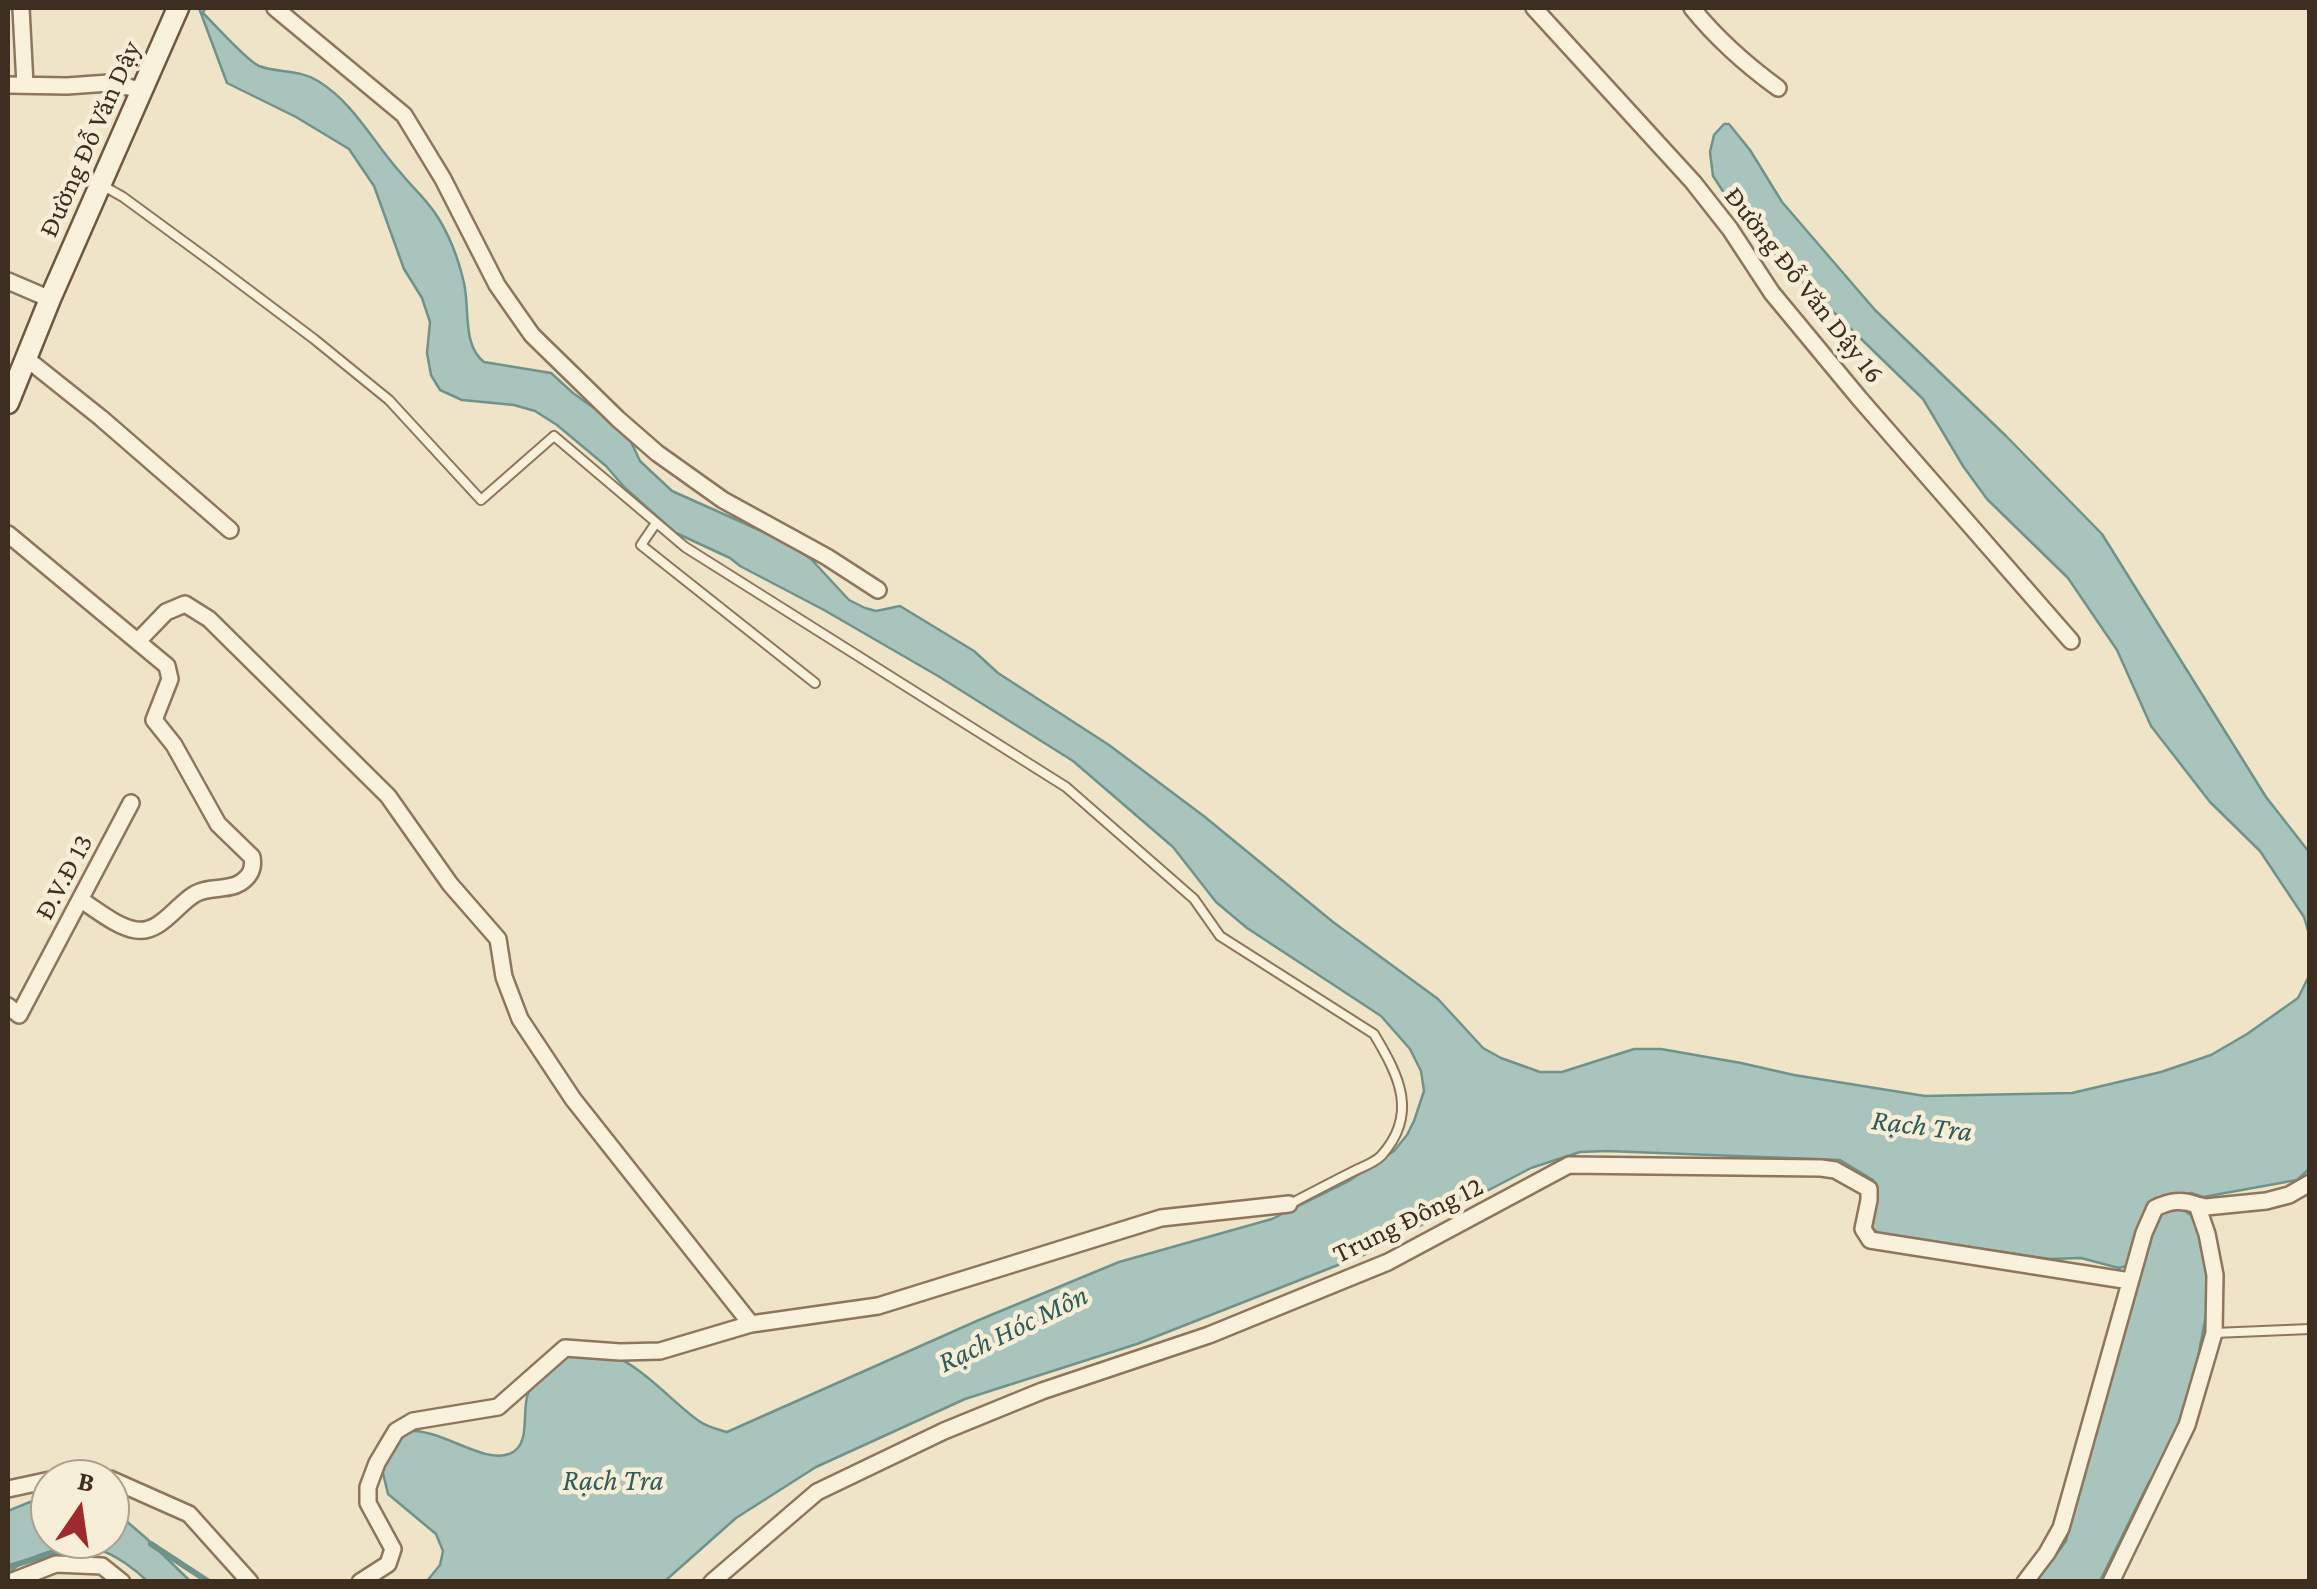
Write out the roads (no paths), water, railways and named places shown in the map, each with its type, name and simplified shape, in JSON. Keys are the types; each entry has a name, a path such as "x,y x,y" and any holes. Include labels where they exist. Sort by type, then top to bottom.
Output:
{"main road":[{"name":"Đường Đỗ Văn Dậy","path":"8,403 178,8"}],"street":[{"path":"21,8 26,85"},
{"path":"275,8 404,114 443,179 497,285 532,335 575,377 658,453 710,490 878,590"},
{"name":"Đường Đỗ Văn Dậy 16","path":"1534,8 1693,182 1730,229 1772,294 2071,641"},
{"path":"1692,8 1739,58 1778,88"},
{"path":"8,84 67,86 109,82 142,90"},
{"path":"8,281 50,299"},
{"path":"27,360 101,418 230,530"},
{"path":"8,534 167,666 170,679 154,720 174,745 218,824 252,857 252,870 238,885 198,892 148,930 126,927 82,900"},
{"path":"138,641 166,612 185,604 209,619 388,796 450,884 498,940 504,977 520,1019 573,1099 750,1324"},
{"name":"Đ.V.Đ 13","path":"8,1006 19,1015 132,803"},
{"name":"Trung Đông 12","path":"712,1582 817,1492 833,1484 944,1431 1042,1391 1209,1335 1388,1262 1569,1165 1835,1170 1869,1189 1863,1229 1870,1240 2130,1281"},
{"path":"2025,1582 2061,1528 2144,1233 2155,1208 2170,1201 2206,1207 2266,1201 2290,1195 2310,1183"},
{"path":"360,1582 388,1564 393,1549 368,1504 368,1487 396,1430 413,1422 498,1407 565,1348 660,1350 750,1324 878,1306 1161,1218 1289,1204"},
{"path":"2111,1582 2187,1426 2214,1333 2215,1275 2197,1205"},
{"path":"130,1488 189,1514 250,1582"},
{"path":"10,1582 56,1564 102,1566 122,1582"}],"lane":[{"path":"100,184 123,196 213,262 389,400 481,500 554,436 685,546 1066,787 1194,899 1220,936 1374,1034 1398,1081 1404,1109 1393,1137 1379,1158 1289,1204"},
{"path":"656,523 641,544 815,683"},
{"path":"2214,1333 2310,1329"}],"water":[{"name":"Rạch Tra","path":"199,8 205,8 203,13 254,63 311,77 331,90 427,202 456,255 464,283 472,346 484,362 551,373 626,431 640,461 672,491 786,542 811,559 849,600 876,611 900,606 974,651 998,673 1109,745 1205,817 1333,922 1438,999 1483,1048 1501,1058 1540,1072 1562,1072 1634,1049 1661,1049 1925,1096 2072,1093 2161,1072 2211,1055 2298,998 2309,976 2309,1169 2297,1180 2203,1197 2191,1193 2155,1198 2126,1266 2119,1268 2081,1258 2049,1259 1878,1233 1870,1226 1875,1206 1873,1180 1840,1160 1580,1152 1531,1168 1366,1254 1137,1344 965,1399 816,1467 736,1518 665,1581 427,1581 440,1565 443,1551 436,1534 388,1494 382,1469 389,1450 405,1431 432,1434 486,1454 509,1454 516,1450 524,1435 527,1398 533,1385 556,1362 586,1350 621,1359 699,1421 727,1432 1119,1262 1272,1219 1347,1182 1394,1151 1414,1121 1424,1091 1421,1071 1410,1049 1381,1016 1247,928 1216,902 1173,847 1073,761 824,610 676,533 606,466 535,411 462,400 440,390 431,375 427,353 430,322 422,298 404,269 374,186 349,149 227,83"},
{"path":"1729,124 1750,150 1782,202 1875,310 2102,534 2266,797 2309,852 2309,934 2304,917 2260,851 2210,802 2151,726 2117,650 2068,578 1987,499 1923,399 1785,265 1728,199 1713,176 1710,152 1714,135"},
{"path":"2182,1209 2191,1215 2199,1230 2208,1273 2208,1305 2179,1425 2100,1581 2036,1582 2066,1541 2149,1237 2162,1212"},
{"path":"30,1502 30,1559 8,1573 8,1511"},
{"path":"130,1524 190,1581 147,1581 117,1559 130,1559"}],"waterway":[{"name":"Rạch Hóc Môn","path":"151,1544 209,1582"},
{"name":"Rạch Hóc Môn","path":"8,1567 34,1559"}]}
